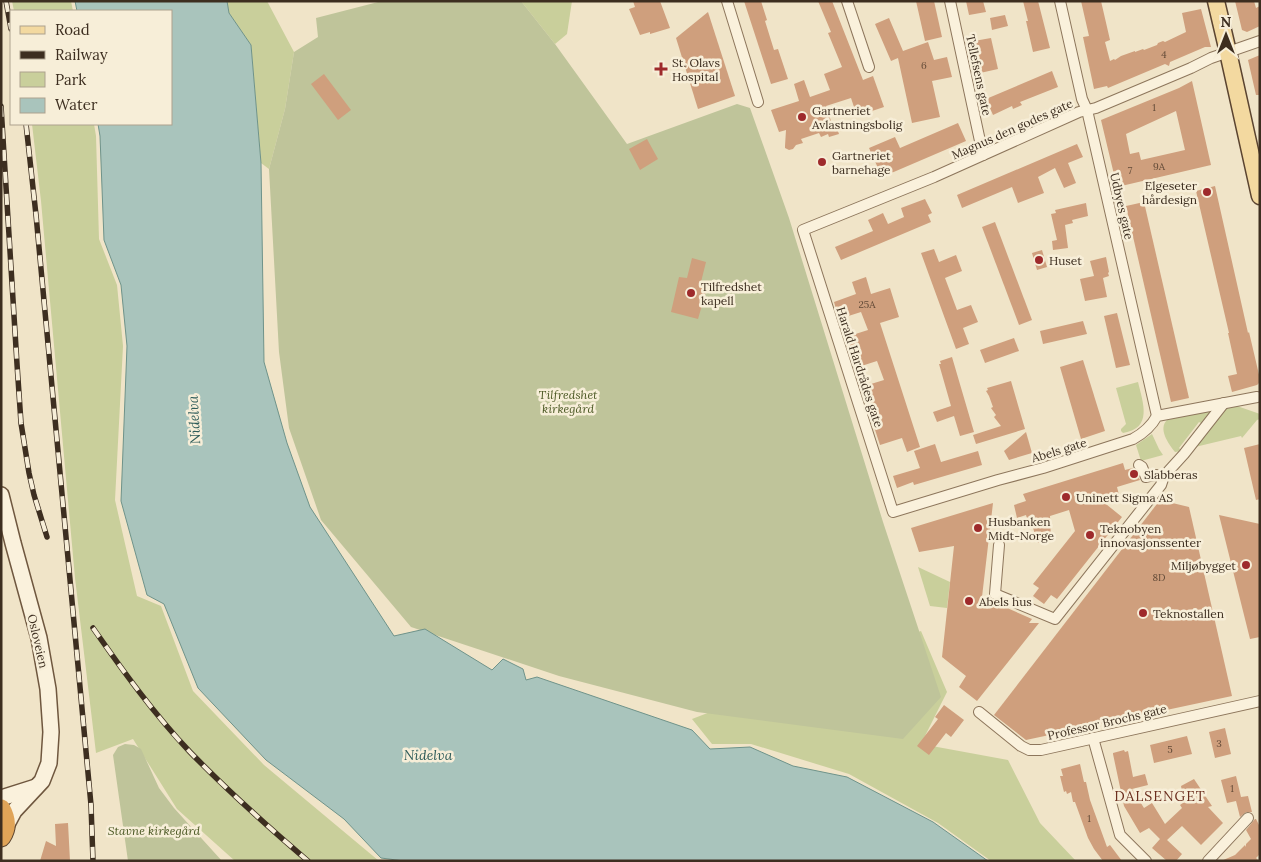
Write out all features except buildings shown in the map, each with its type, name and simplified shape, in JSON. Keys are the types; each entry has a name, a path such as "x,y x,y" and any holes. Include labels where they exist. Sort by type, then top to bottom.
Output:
{"main road":[{"path":"1216,1 1260,196"}],"street":[{"path":"726,1 758,102"},
{"path":"847,1 869,67"},
{"name":"Tellefsens gate","path":"950,1 983,155"},
{"name":"Udbyes gate","path":"1060,1 1157,416"},
{"name":"Magnus den godes gate","path":"803,230 879,200 1079,112 1096,108 1211,58 1260,41"},
{"name":"Harald Hardrådes gate","path":"803,230 893,512"},
{"path":"1157,416 1257,397"},
{"path":"1000,545 995,594 1055,620 1161,485 1164,476 1224,403"},
{"name":"Abels gate","path":"893,512 1125,442 1142,434 1151,426 1157,416"},
{"path":"1139,465 1142,467 1146,477 1164,476"},
{"name":"Osloveien","path":"1,495 12,543 39,638 48,689 51,732 50,756 42,781 3,824"},
{"name":"Professor Brochs gate","path":"979,712 1021,746 1029,750 1041,750 1257,703"},
{"path":"1093,738 1120,835 1146,861"},
{"path":"1,798 37,787"},
{"path":"1208,861 1248,818"}],"green space":[{"path":"12,1 71,1 73,10 14,10"},
{"path":"227,1 267,1 294,52 285,109 269,169 261,163 251,45 229,13"},
{"name":"Tilfredshet kirkegård","path":"382,1 521,1 555,44 627,144 737,104 750,108 789,218 883,522 941,697 903,739 697,712 559,676 411,627 321,520 289,428 279,352 269,169 285,109 294,52 318,37 316,18"},
{"path":"521,1 572,1 567,34 555,44"},
{"path":"32,125 94,125 99,239 117,285 123,346 115,500 137,596 161,606 193,691 264,765 379,861 235,861 177,809 133,739 96,753 75,578 41,201"},
{"path":"1138,382 1144,414 1139,426 1123,433 1121,429 1126,424 1116,388"},
{"path":"1237,406 1260,414 1260,419 1242,438 1241,436 1195,447 1225,409"},
{"path":"1214,410 1203,424 1199,422 1179,448 1182,451 1175,452 1167,440 1163,428 1167,420"},
{"path":"1152,434 1163,455 1141,461 1136,445"},
{"path":"918,567 950,582 947,608 930,606"},
{"path":"921,631 947,692 921,744 1008,760 1040,823 1076,861 991,861 938,823 849,774 751,744 712,744 692,719"},
{"name":"Stavne kirkegård","path":"125,744 134,745 141,749 159,788 174,808 222,861 128,861 113,755 118,747"}],"water":[{"name":"Nidelva","path":"75,1 227,1 229,13 251,45 261,163 264,362 287,443 310,507 394,636 425,629 492,670 503,659 523,669 526,680 537,677 692,730 710,749 750,747 793,766 847,777 933,822 988,861 404,861 381,858 344,819 266,760 198,688 164,604 147,595 121,501 127,346 121,285 104,240 98,125 172,125 172,10 77,10"}],"railway":[{"path":"6,1 10,23"},
{"path":"1,106 21,423 34,495 47,537"},
{"path":"26,125 91,805 93,861"},
{"path":"93,628 139,692 190,752 248,808 308,861"}],"place":[{"name":"St. Olavs Hospital","path":"661,69"},
{"name":"Gartneriet Avlastningsbolig","path":"802,117"},
{"name":"Gartneriet barnehage","path":"822,162"},
{"name":"Elgeseter hårdesign","path":"1207,192"},
{"name":"Huset","path":"1039,260"},
{"name":"Tilfredshet kapell","path":"691,293"},
{"name":"Slabberas","path":"1134,474"},
{"name":"Uninett Sigma AS","path":"1066,497"},
{"name":"Husbanken Midt-Norge","path":"978,528"},
{"name":"Teknobyen innovasjonssenter","path":"1090,535"},
{"name":"Miljøbygget","path":"1246,565"},
{"name":"Abels hus","path":"969,601"},
{"name":"Teknostallen","path":"1143,613"}],"district":[{"name":"DALSENGET","path":"1160,796"}]}
